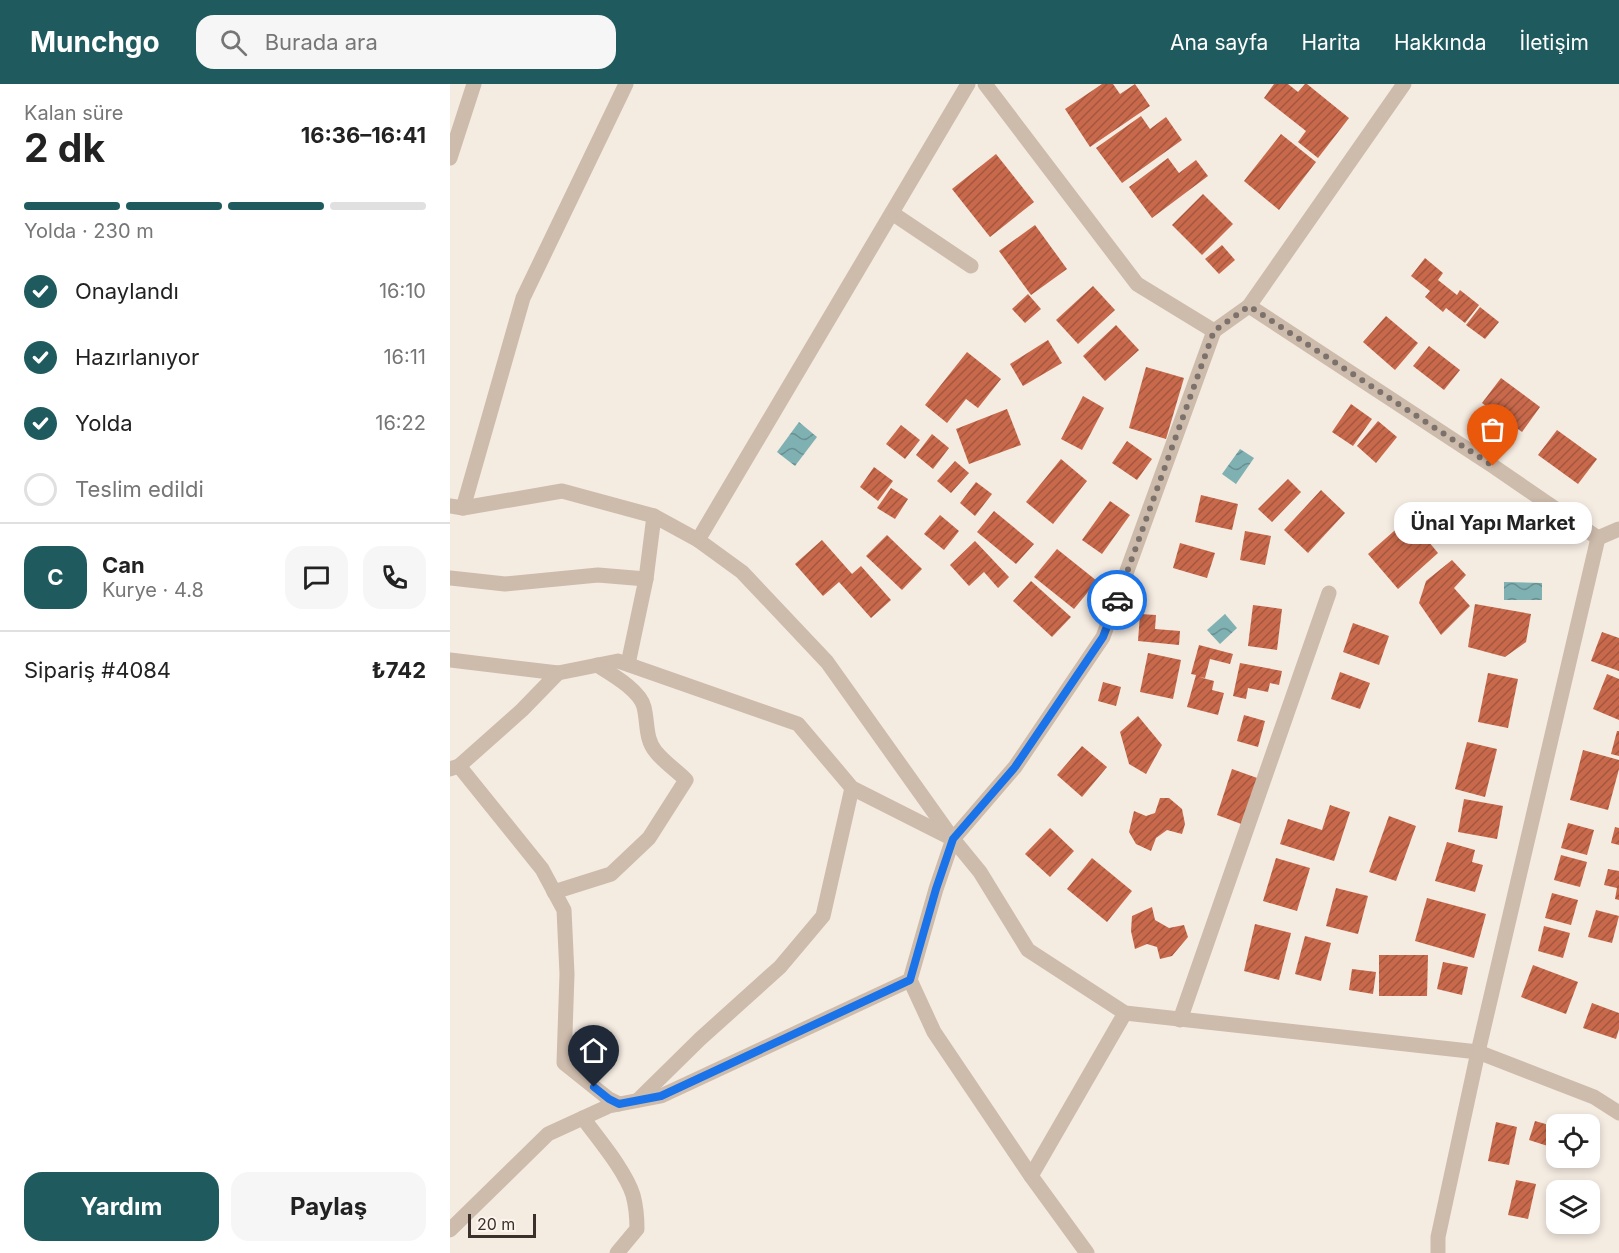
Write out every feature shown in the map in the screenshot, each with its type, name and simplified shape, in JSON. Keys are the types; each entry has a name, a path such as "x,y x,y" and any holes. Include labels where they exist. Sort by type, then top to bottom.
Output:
{"street":[{"path":"450,158 474,84"},
{"path":"626,84 523,298 457,507 562,492 654,516 698,540 742,572 827,662 953,839 980,872 1028,950 1125,1013 1478,1052 1594,1097 1619,1113"},
{"path":"698,540 968,84"},
{"path":"985,84 1137,284 1214,331"},
{"path":"1087,1253 1031,1176 934,1032 910,980 953,839 1015,767 1103,637 1214,331 1249,306 1404,84"},
{"path":"892,213 971,266"},
{"path":"1249,306 1493,466 1598,538"},
{"path":"628,664 646,579 654,516"},
{"path":"1598,538 1619,529"},
{"path":"1438,1253 1438,1237 1478,1052 1598,538"},
{"path":"450,578 504,584 598,575 646,579"},
{"path":"1180,1020 1329,593"},
{"path":"450,660 558,673 618,661 798,724 852,788 953,839"},
{"path":"554,892 611,874 649,838 686,780 655,751 646,732 644,705 635,693 597,665"},
{"path":"558,673 522,710 455,768 542,869 564,910 567,974 564,1063 609,1099 619,1104"},
{"path":"638,1100 700,1038 780,967 823,916 852,788"},
{"path":"450,1230 548,1134 609,1106 661,1096 910,980"},
{"path":"1031,1176 1125,1013"},
{"path":"583,1118 620,1170 633,1194 638,1228 617,1253"}],"water":[{"path":"799,422 817,437 795,466 777,452"},
{"path":"1240,449 1254,458 1236,484 1222,474"},
{"path":"1504,582 1542,583 1542,600 1504,600"},
{"path":"1225,614 1237,628 1220,644 1207,630"}],"building":[{"path":"1102,84 1113,84 1120,94 1135,84 1150,106 1090,147 1065,109"},
{"path":"1274,84 1288,84 1298,92 1307,84 1349,118 1318,158 1298,142 1306,131 1264,98"},
{"path":"1141,116 1150,129 1166,117 1182,140 1122,183 1096,148"},
{"path":"1281,134 1316,162 1279,210 1244,181"},
{"path":"996,154 1034,202 990,237 952,189"},
{"path":"1168,158 1179,173 1196,160 1208,176 1152,218 1129,187"},
{"path":"1203,194 1233,224 1202,255 1172,225"},
{"path":"1035,225 1067,269 1031,295 999,251"},
{"path":"1222,245 1235,260 1219,274 1205,259"},
{"path":"1425,258 1443,273 1438,280 1457,295 1460,290 1479,305 1465,323 1446,308 1443,312 1425,297 1430,291 1411,276"},
{"path":"1093,286 1115,310 1078,344 1056,320"},
{"path":"1028,294 1041,309 1025,323 1012,309"},
{"path":"1480,307 1499,322 1485,339 1466,325"},
{"path":"1386,316 1418,343 1395,370 1363,342"},
{"path":"1116,325 1139,350 1105,381 1083,356"},
{"path":"1048,340 1062,363 1023,386 1010,364"},
{"path":"1429,346 1460,370 1444,390 1413,366"},
{"path":"967,352 1001,379 978,408 966,399 947,423 925,405"},
{"path":"1146,367 1184,378 1166,439 1129,428"},
{"path":"1501,378 1540,407 1522,432 1482,403"},
{"path":"1083,396 1104,408 1082,450 1061,439"},
{"path":"1351,404 1372,419 1353,446 1332,432"},
{"path":"1007,409 1021,445 969,464 956,429"},
{"path":"1378,421 1397,437 1376,463 1357,446"},
{"path":"901,425 920,440 905,459 886,444"},
{"path":"1557,430 1597,459 1578,484 1538,455"},
{"path":"932,434 949,448 933,469 916,455"},
{"path":"1127,441 1152,459 1137,480 1112,463"},
{"path":"1061,459 1087,481 1053,524 1026,502"},
{"path":"955,461 969,473 951,493 937,481"},
{"path":"874,467 893,481 878,501 860,487"},
{"path":"1288,479 1301,492 1272,522 1258,509"},
{"path":"976,482 992,494 975,516 960,503"},
{"path":"891,488 908,499 895,519 877,508"},
{"path":"1321,490 1345,513 1308,553 1284,530"},
{"path":"1201,495 1238,504 1232,530 1195,522"},
{"path":"1110,501 1130,515 1102,554 1082,540"},
{"path":"994,511 1034,544 1016,564 977,532"},
{"path":"940,515 959,531 944,550 924,534"},
{"path":"1402,524 1418,542 1424,536 1438,553 1398,589 1368,554"},
{"path":"1245,531 1271,536 1265,565 1240,560"},
{"path":"887,535 922,569 902,590 866,556"},
{"path":"822,540 852,574 861,566 891,600 871,618 839,582 823,596 795,564"},
{"path":"975,541 1009,577 998,588 984,572 969,586 950,565"},
{"path":"1180,543 1215,553 1207,578 1173,568"},
{"path":"1057,549 1097,581 1074,609 1034,577"},
{"path":"1452,560 1466,575 1454,588 1470,606 1441,635 1419,603 1426,581"},
{"path":"1031,581 1071,617 1052,637 1013,601"},
{"path":"1475,604 1531,614 1526,642 1505,657 1468,647"},
{"path":"1253,605 1282,609 1277,650 1248,646"},
{"path":"1140,614 1156,615 1155,629 1180,631 1179,645 1138,641"},
{"path":"1353,623 1389,636 1379,665 1343,652"},
{"path":"1602,632 1619,638 1619,671 1591,661"},
{"path":"1199,645 1233,654 1230,664 1210,659 1205,678 1199,677 1214,681 1212,690 1224,693 1218,715 1187,707 1196,675 1191,674"},
{"path":"1148,653 1181,660 1173,699 1140,692"},
{"path":"1240,663 1282,671 1279,685 1270,683 1268,692 1248,688 1246,699 1233,696"},
{"path":"1340,672 1370,683 1360,709 1331,699"},
{"path":"1488,673 1518,679 1508,728 1478,722"},
{"path":"1607,674 1619,679 1619,720 1593,709"},
{"path":"1103,682 1121,687 1116,706 1098,701"},
{"path":"1244,715 1265,721 1258,747 1237,741"},
{"path":"1138,716 1162,745 1146,774 1129,764 1120,732"},
{"path":"1617,731 1619,731 1619,756 1611,754"},
{"path":"1467,742 1497,749 1485,797 1455,789"},
{"path":"1082,746 1107,767 1082,797 1057,775"},
{"path":"1583,750 1619,760 1619,769 1608,810 1570,800"},
{"path":"1232,769 1260,779 1244,825 1217,815"},
{"path":"1160,798 1169,798 1182,809 1185,824 1182,834 1167,830 1156,838 1151,851 1136,844 1129,832 1134,811 1146,816 1155,813"},
{"path":"1464,799 1503,806 1497,839 1458,832"},
{"path":"1330,805 1350,812 1334,861 1280,844 1288,819 1322,830"},
{"path":"1389,816 1416,826 1396,881 1369,872"},
{"path":"1568,823 1594,830 1587,855 1561,848"},
{"path":"1615,827 1619,828 1619,845 1611,843"},
{"path":"1050,828 1074,851 1050,877 1025,854"},
{"path":"1447,842 1475,850 1472,862 1483,865 1475,892 1435,881"},
{"path":"1561,855 1587,862 1580,887 1554,880"},
{"path":"1092,858 1132,891 1107,922 1067,889"},
{"path":"1276,858 1310,868 1297,911 1263,901"},
{"path":"1608,869 1619,871 1619,900 1615,899 1617,888 1604,885"},
{"path":"1336,888 1368,896 1358,934 1326,926"},
{"path":"1552,893 1578,900 1571,925 1545,918"},
{"path":"1427,898 1486,914 1474,958 1415,941"},
{"path":"1152,907 1155,920 1169,928 1184,925 1188,937 1172,956 1160,959 1157,947 1147,944 1135,949 1131,931 1132,916"},
{"path":"1596,910 1619,916 1612,943 1588,937"},
{"path":"1255,924 1291,933 1279,980 1244,971"},
{"path":"1544,926 1570,933 1563,958 1538,951"},
{"path":"1305,936 1331,943 1321,981 1295,974"},
{"path":"1379,955 1428,955 1427,996 1379,996"},
{"path":"1443,962 1468,967 1462,995 1437,989"},
{"path":"1533,965 1578,982 1566,1014 1521,997"},
{"path":"1352,969 1376,972 1373,994 1349,990"},
{"path":"1592,1003 1619,1013 1619,1029 1616,1039 1583,1028"},
{"path":"1535,1121 1546,1124 1546,1145 1529,1140"},
{"path":"1496,1122 1517,1127 1509,1165 1488,1161"},
{"path":"1516,1180 1536,1184 1528,1219 1508,1215"}],"way so far":[{"path":"1117,600 1214,331 1249,306 1493,466"}],"place":[{"name":"Ünal Yapı Market","path":"1493,466"}],"route":[{"path":"594,1087 619,1104 661,1096 910,980 953,839 1015,767 1103,637 1117,600"}]}
